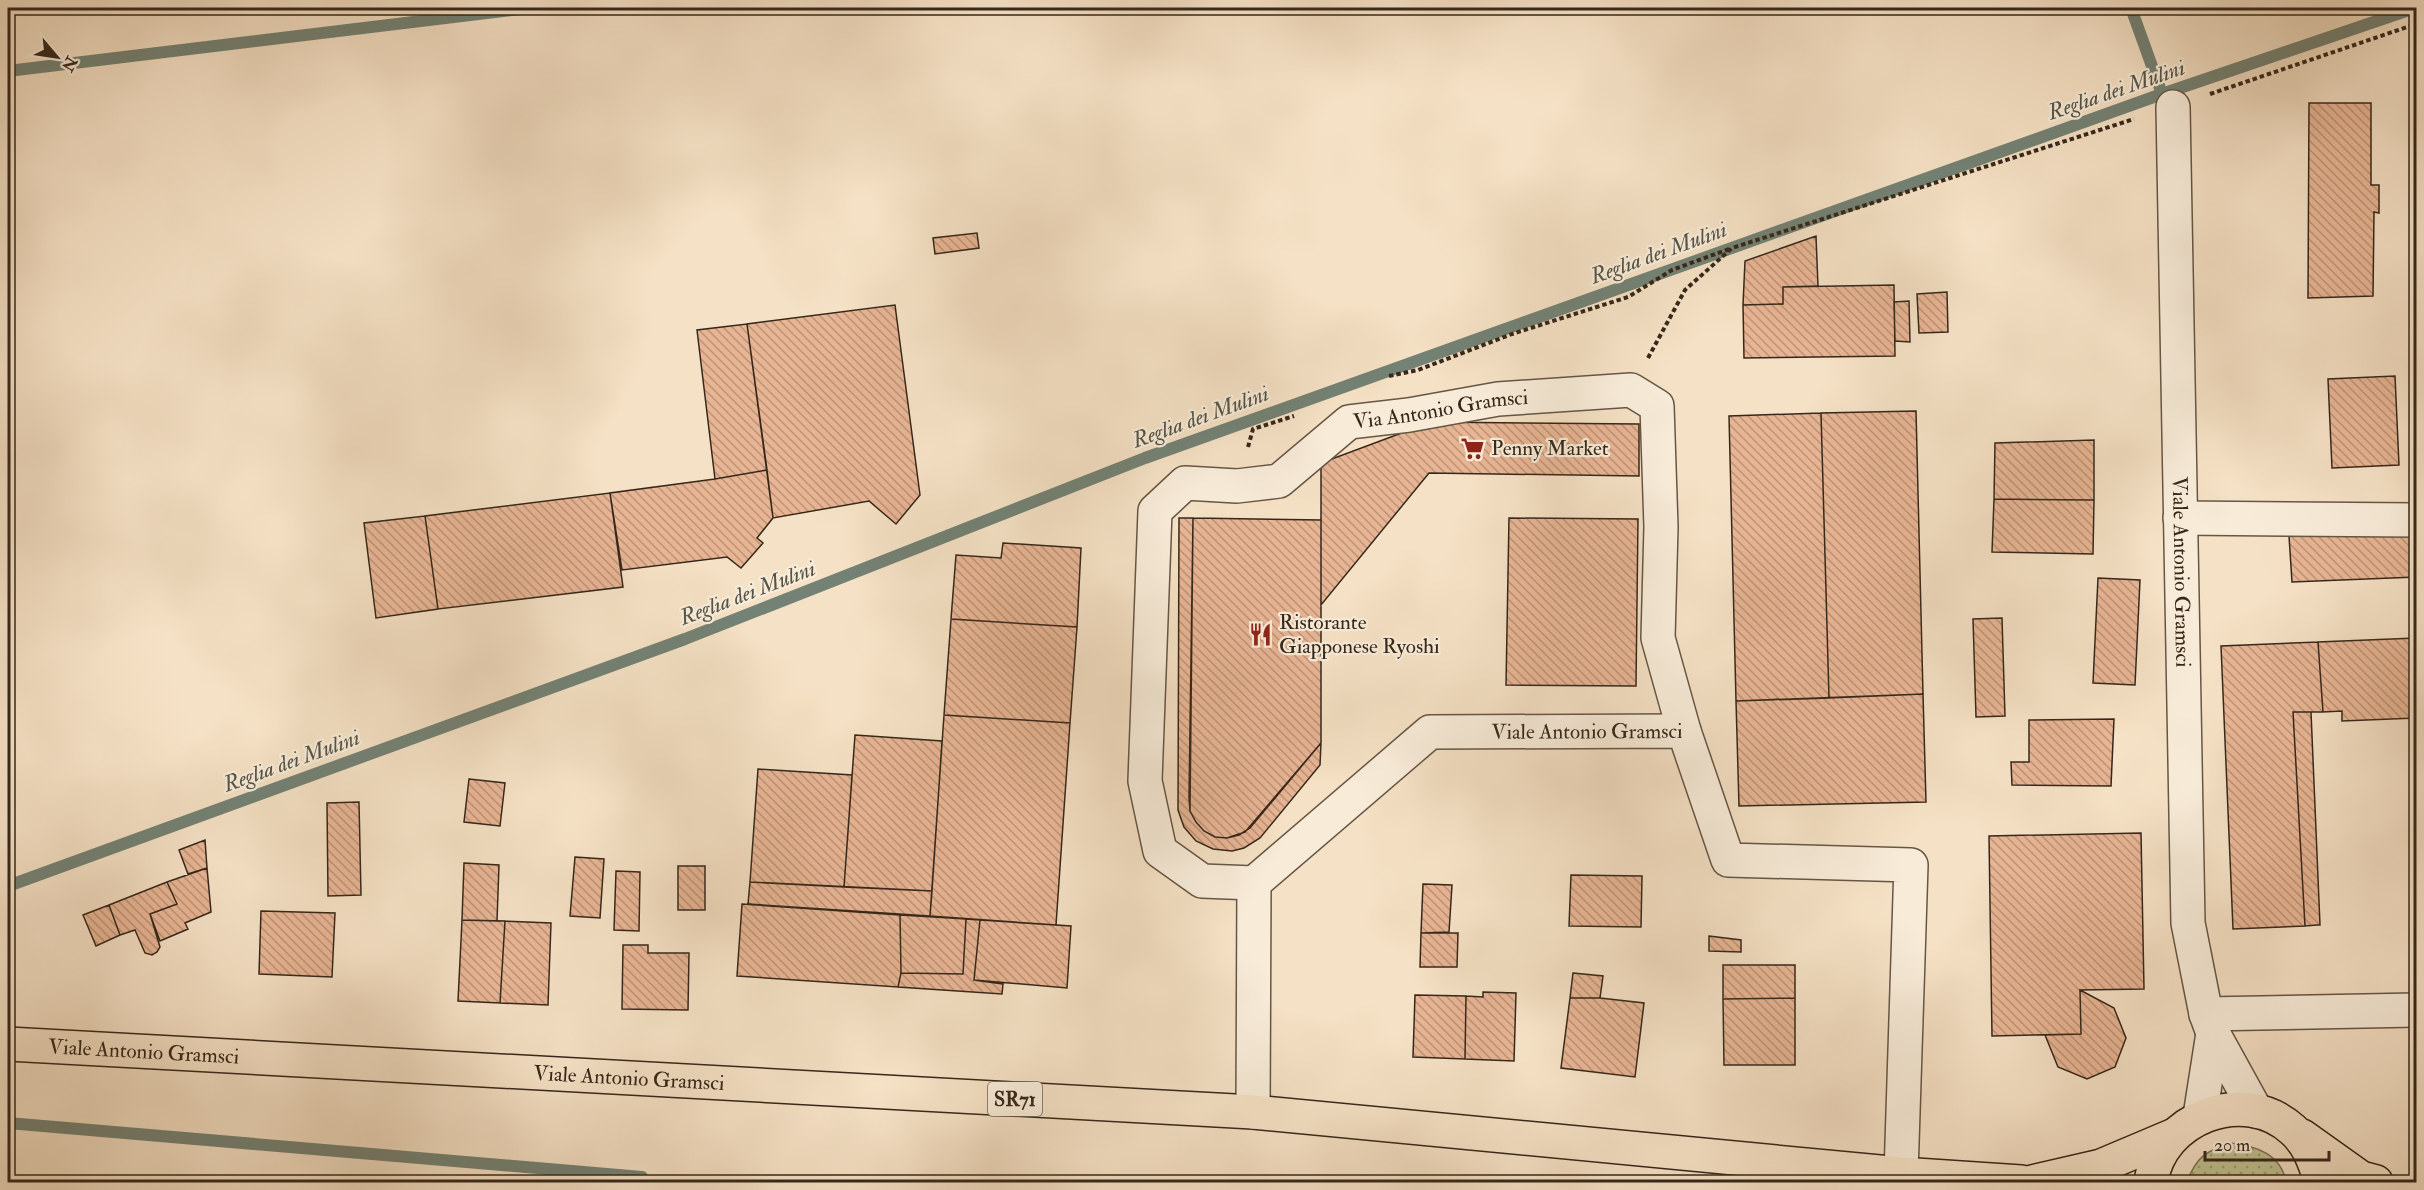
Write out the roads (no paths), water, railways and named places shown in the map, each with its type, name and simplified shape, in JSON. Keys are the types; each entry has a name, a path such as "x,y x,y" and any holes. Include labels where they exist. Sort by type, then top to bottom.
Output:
{"main road":[{"name":"Viale Antonio Gramsci","path":"8,1044 1253,1112 1901,1174 2021,1182"},
{"path":"2032,1182 2101,1166 2172,1136 2200,1116 2228,1109 2256,1111 2276,1118 2361,1178 2376,1182"},
{"path":"2294,1130 2312,1154 2321,1182"},
{"path":"2151,1182 2159,1156 2172,1136"}],"street":[{"name":"Viale Antonio Gramsci","path":"2173,107 2188,923 2210,1024 2256,1111"},
{"name":"Via Antonio Gramsci","path":"1254,883 1202,881 1160,851 1145,781 1155,511 1185,483 1237,486 1279,482 1349,422 1409,415 1498,399 1631,390 1657,406 1661,527 1658,638 1684,731"},
{"path":"2180,518 2416,520"},
{"name":"Viale Antonio Gramsci","path":"1254,883 1430,732 1684,731 1728,860 1911,865 1901,1174"},
{"path":"1253,1112 1254,883"},
{"path":"2210,1024 2416,1010"},
{"name":"Viale Antonio Gramsci","path":"2200,1116 2210,1024"}],"waterway":[{"path":"8,71 529,8"},
{"path":"2131,8 2162,94"},
{"name":"Reglia dei Mulini","path":"8,886 685,639 1145,458 2162,94 2415,8"},
{"path":"8,1123 642,1177 644,1182"}],"place":[{"name":"Penny Market","path":"1473,448"},
{"name":"Ristorante Giapponese Ryoshi","path":"1261,634"}]}
